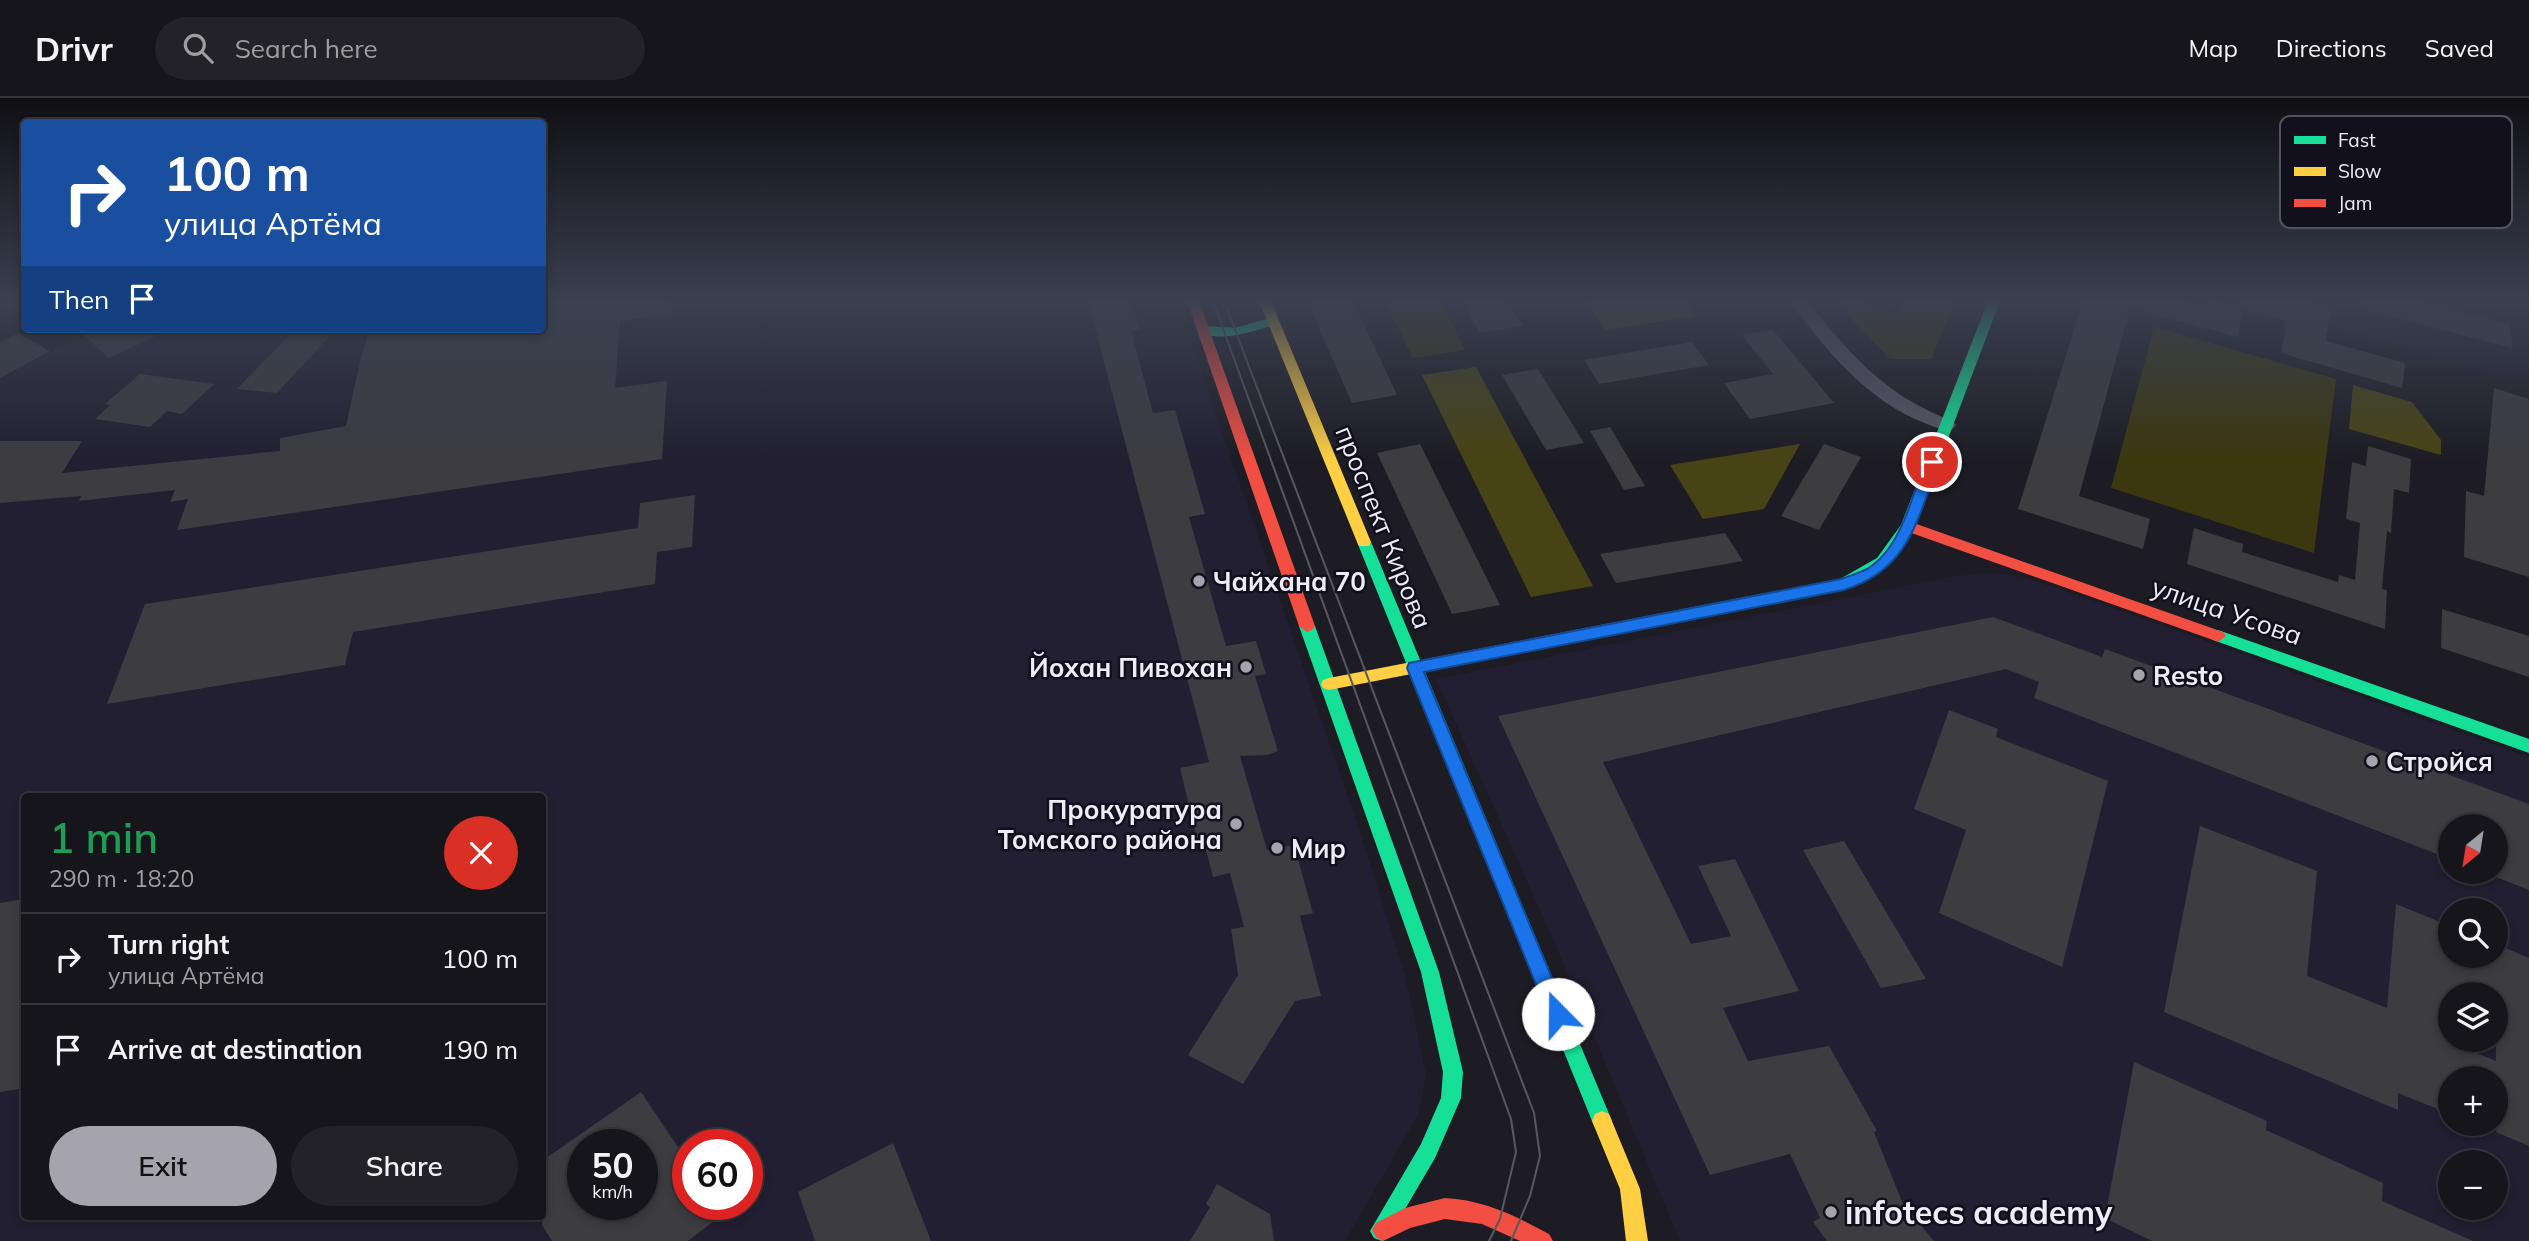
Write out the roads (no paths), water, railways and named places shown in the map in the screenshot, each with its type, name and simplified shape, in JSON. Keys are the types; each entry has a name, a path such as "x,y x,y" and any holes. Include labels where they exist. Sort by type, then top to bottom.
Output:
{"main road":[{"path":"1213,354 1382,842 1430,972 1453,1072 1451,1098 1428,1151 1376,1236"},
{"name":"проспект Кирова","path":"1287,354 1629,1189 1637,1241"},
{"path":"1329,684 1844,584 1873,572 1890,558 1908,526 1974,354"},
{"name":"улица Усова","path":"1908,526 2529,746"},
{"path":"1376,1236 1416,1210 1454,1207 1500,1219 1542,1241"}],"street":[{"path":"1845,354 1880,394 1902,408 1947,425"}],"tram line":[{"path":"1232,354 1511,1119 1516,1152 1500,1219 1489,1241"},
{"path":"1244,354 1534,1113 1540,1156 1530,1196 1511,1241"}],"place":[{"name":"Чайхана 70","path":"1199,581"},
{"name":"Йохан Пивохан","path":"1246,667"},
{"name":"Resto","path":"2139,675"},
{"name":"Стройся","path":"2372,761"},
{"name":"Прокуратура Томского района","path":"1236,824"},
{"name":"Мир","path":"1277,848"},
{"name":"infotecs academy","path":"1831,1212"}]}
